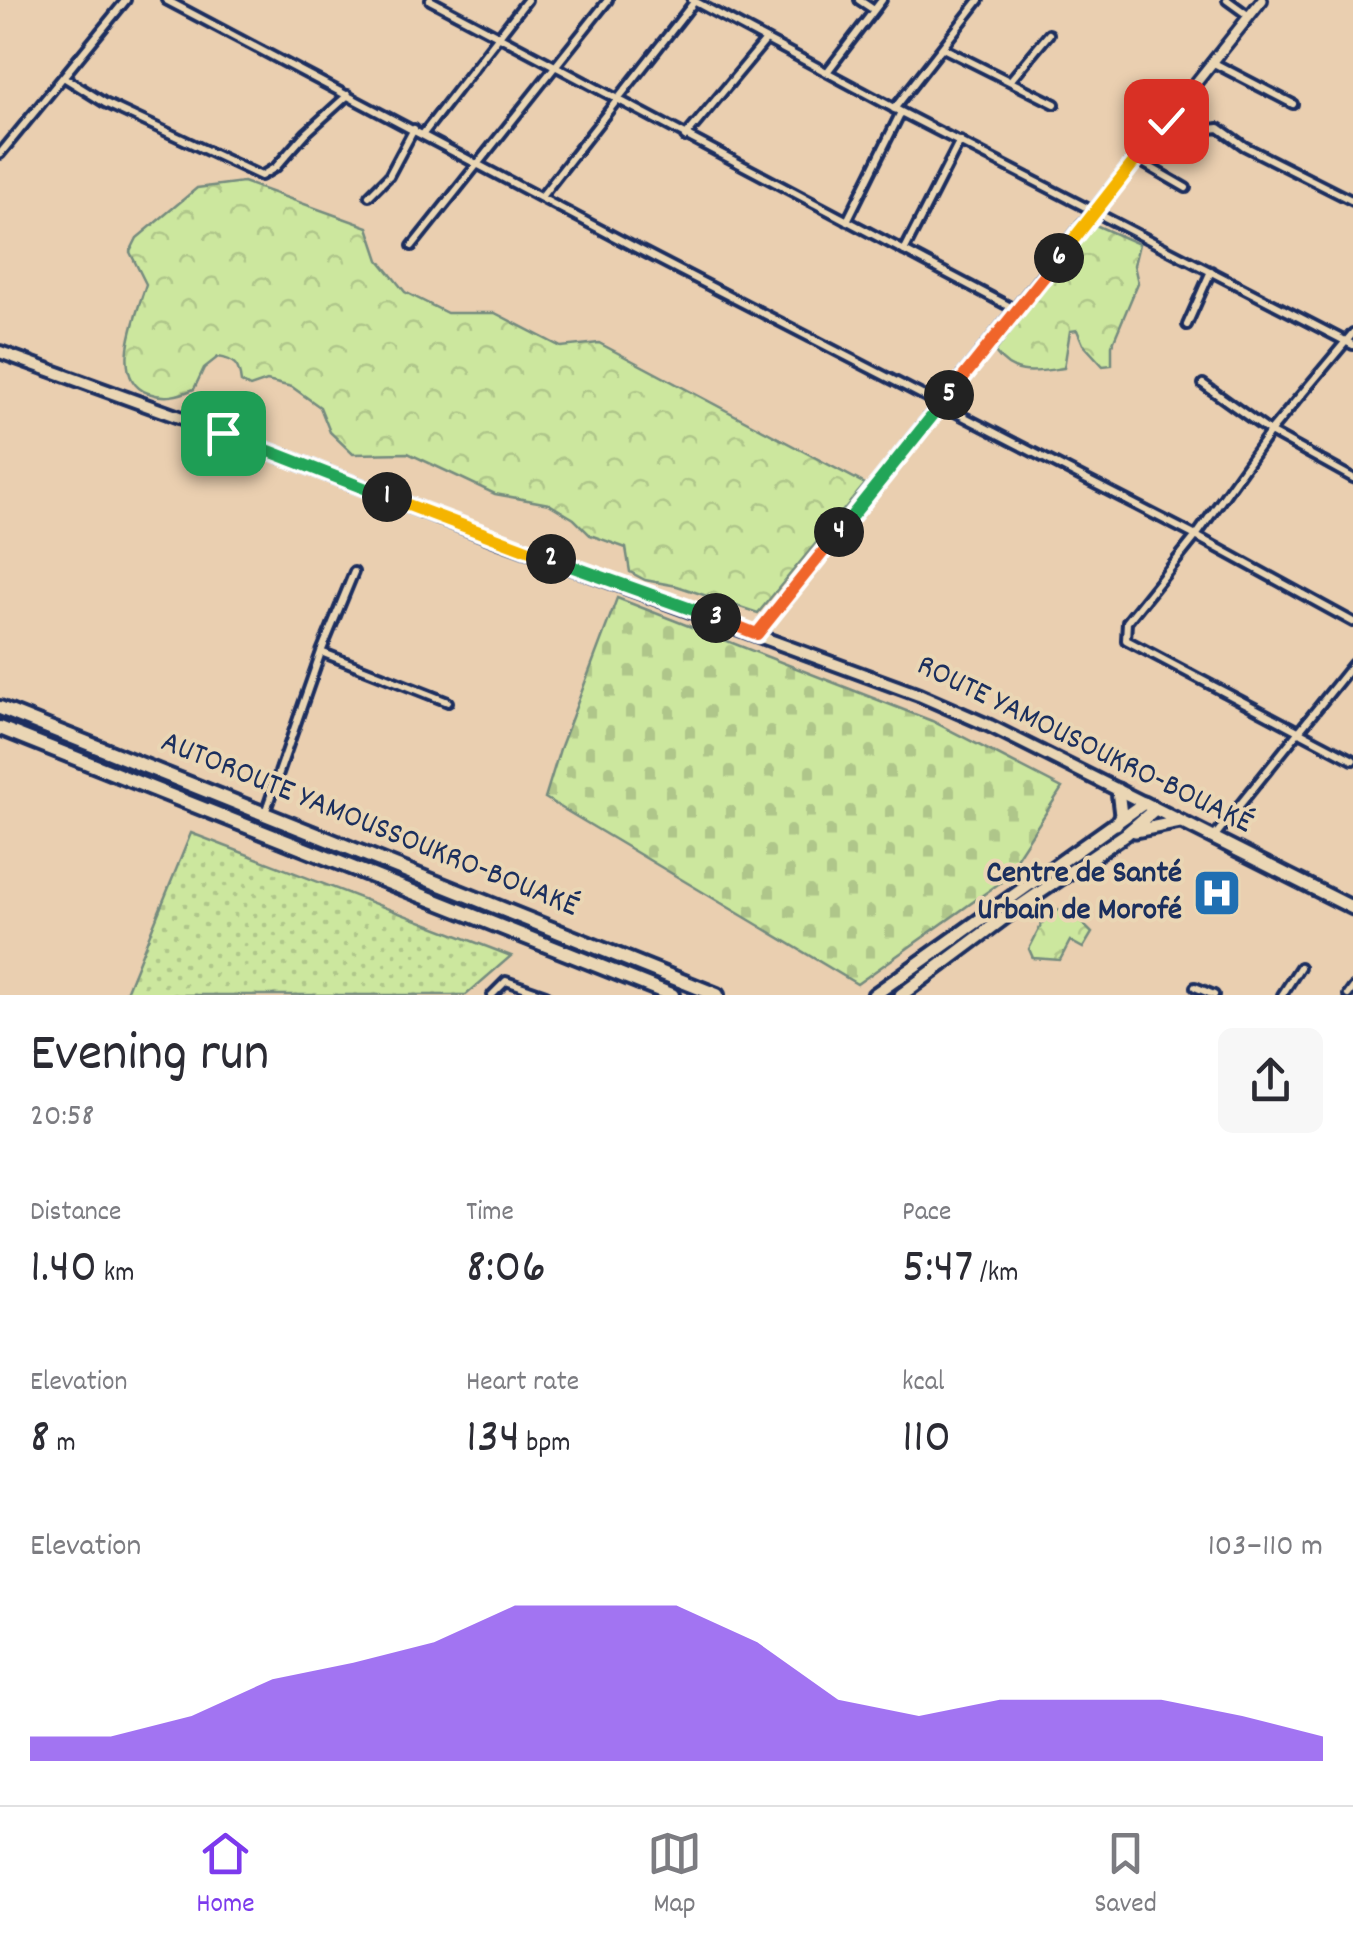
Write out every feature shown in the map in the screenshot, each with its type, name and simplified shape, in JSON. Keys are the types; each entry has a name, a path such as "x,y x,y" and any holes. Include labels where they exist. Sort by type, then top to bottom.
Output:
{"highway":[{"name":"AUTOROUTE YAMOUSSOUKRO-BOUAKÉ","path":"0,708 717,995"},
{"name":"AUTOROUTE YAMOUSSOUKRO-BOUAKÉ","path":"0,728 672,995"},
{"path":"1115,825 1121,815 1118,790"},
{"path":"874,995 1115,825 1150,806"},
{"path":"901,995 1020,906 1126,834 1150,806"},
{"name":"ROUTE YAMOUSOUKRO-BOUAKÉ","path":"1150,806 1353,908"},
{"path":"1126,834 1180,822"}],"main road":[{"name":"ROUTE YAMOUSOUKRO-BOUAKÉ","path":"0,352 757,634 990,726 1150,806"}],"street":[{"path":"0,154 126,0"},
{"path":"166,0 1196,536 1353,622"},
{"path":"430,0 1018,310"},
{"path":"423,134 527,0"},
{"path":"412,246 608,0"},
{"path":"541,197 694,0 1350,343"},
{"path":"860,0 874,10"},
{"path":"827,72 882,0"},
{"path":"847,221 898,110 979,0"},
{"path":"1227,0 1249,16"},
{"path":"757,634 1262,0"},
{"path":"1010,81 1049,34"},
{"path":"686,136 766,40"},
{"path":"943,48 1055,104"},
{"path":"1212,62 1293,104"},
{"path":"65,78 105,103 261,176 276,167 348,95"},
{"path":"1166,121 1180,132 1219,128 1244,146 1353,201"},
{"path":"369,196 389,176 414,128"},
{"path":"904,251 960,141"},
{"path":"1136,158 1186,188"},
{"path":"1187,325 1211,271"},
{"path":"1353,333 1350,343 1270,432 1196,536 1127,622 1126,640 1353,760"},
{"path":"1203,384 1270,432 1353,478"},
{"path":"265,814 321,652 354,572"},
{"path":"321,652 448,702"},
{"path":"1213,838 1353,664"},
{"path":"1282,995 1300,968"},
{"path":"492,995 506,981 546,995"},
{"path":"1194,987 1214,995"},
{"path":"1348,995 1353,988"}],"green space":[{"path":"243,182 368,227 379,260 405,292 447,313 495,313 561,347 599,343 865,484 758,613 677,586 645,580 630,572 626,548 590,535 574,519 549,504 495,494 408,453 353,454 330,432 320,407 292,387 267,381 250,387 241,382 237,367 228,360 218,357 204,368 194,389 166,396 148,393 136,385 127,360 146,284 130,252 137,238 197,188"},
{"path":"1091,223 1139,244 1134,265 1138,283 1112,345 1112,365 1103,366 1083,344 1077,330 1070,331 1064,368 1026,371 1010,366 995,352"},
{"path":"617,598 932,721 1062,788 1001,882 857,984 545,798"},
{"path":"191,833 511,956 466,995 125,995"},
{"path":"1049,910 1070,911 1092,933 1083,948 1070,941 1060,960 1033,958 1029,949"}],"waterway":[{"path":"914,995 940,976"}],"place":[{"name":"Centre de Santé Urbain de Morofé","path":"1217,893"}],"route":[{"path":"223,433 500,541 757,634 1166,121"}]}
